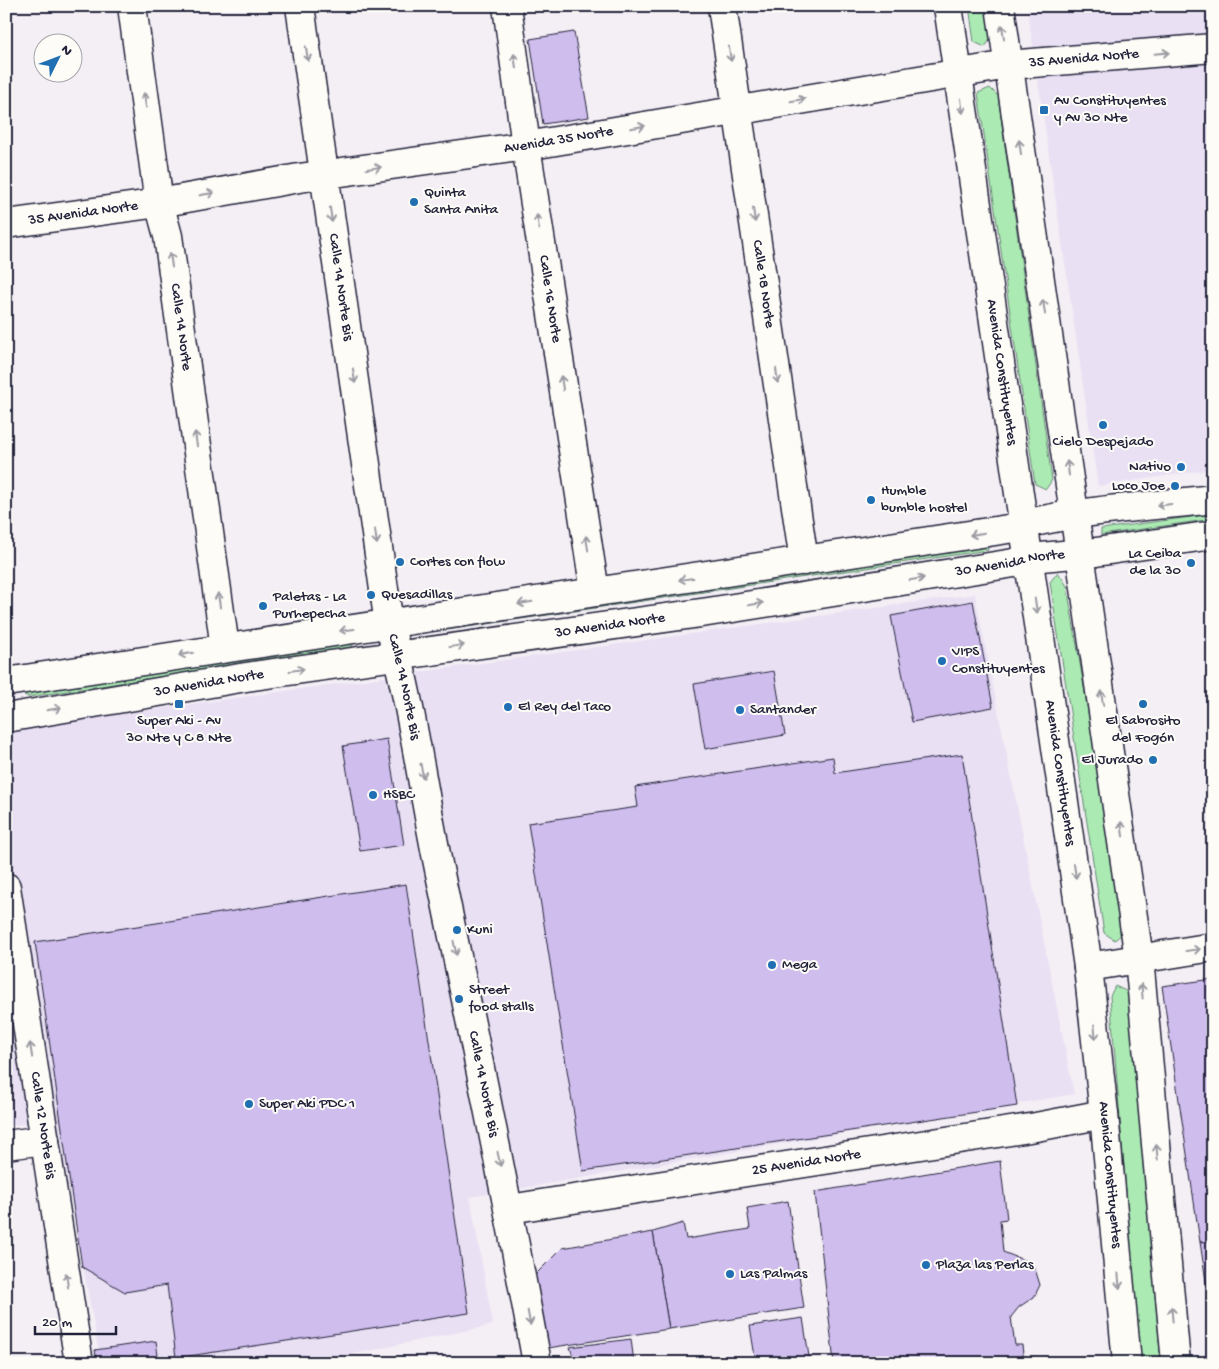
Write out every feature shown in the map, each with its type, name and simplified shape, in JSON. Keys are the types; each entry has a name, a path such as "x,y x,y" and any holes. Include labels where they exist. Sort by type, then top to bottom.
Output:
{"street":[{"name":"Calle 14 Norte","path":"132,6 159,203 168,236 225,648"},
{"name":"Calle 14 Norte Bis","path":"300,6 390,624 398,655 438,866 509,1209 537,1363"},
{"name":"Calle 16 Norte","path":"507,6 526,146 595,592"},
{"name":"Calle 18 Norte","path":"722,6 804,561"},
{"name":"Avenida Constituyentes","path":"948,6 1030,558 1088,967 1104,1114 1127,1363"},
{"path":"1000,6 1079,552 1115,780 1139,958 1176,1363"},
{"name":"35 Avenida Norte","path":"958,74 1008,65 1213,48"},
{"name":"Avenida 35 Norte","path":"159,203 299,178 526,146 958,74"},
{"name":"35 Avenida Norte","path":"6,224 159,203"},
{"path":"6,682 804,561 1008,529 1024,524 1074,516 1213,499"},
{"name":"30 Avenida Norte","path":"6,718 246,677 708,612 1014,564 1030,558 1213,535"},
{"name":"Calle 12 Norte Bis","path":"6,887 79,1363"},
{"path":"1088,967 1213,947"},
{"name":"25 Avenida Norte","path":"509,1209 1026,1129 1104,1114"},
{"path":"6,1145 45,1140"}],"shaded area":[{"path":"1027,6 1213,6 1213,469 1098,486"},
{"path":"975,594 1074,1094 470,1197 493,1325 310,1363 101,1363 56,1120 6,1126 6,744 15,729"}],"green space":[{"path":"969,6 987,6 991,38 985,47 974,42"},
{"path":"990,88 998,96 1052,480 1046,489 1035,484 978,93"},
{"path":"1213,514 1213,519 1101,535 1101,529"},
{"path":"987,544 988,550 440,631 437,628"},
{"path":"1058,572 1067,586 1125,931 1115,940 1104,933 1050,582"},
{"path":"349,641 355,643 349,648 28,697 21,693"},
{"path":"1115,986 1130,993 1161,1363 1140,1363 1110,996"}],"building":[{"path":"574,32 589,117 543,124 530,39"},
{"name":"VIPS Constituyentes","path":"973,601 993,707 912,722 891,616"},
{"name":"Santander","path":"774,671 785,735 705,749 694,684"},
{"name":"HSBC","path":"387,739 404,845 360,851 343,746"},
{"name":"Mega","path":"962,754 1017,1106 583,1171 528,823 638,807 635,787 833,757 835,773"},
{"name":"Super Aki PDC 1","path":"406,884 469,1313 176,1358 167,1285 125,1292 82,1267 35,942"},
{"path":"1213,979 1213,1241 1200,1242 1162,986"},
{"name":"Plaza las Perlas","path":"1000,1161 1007,1219 1000,1220 1003,1252 1026,1261 1035,1269 1040,1285 1034,1297 1019,1307 1011,1317 1015,1345 1022,1345 1024,1363 834,1363 815,1192"},
{"name":"Las Palmas","path":"788,1201 804,1308 669,1329 653,1232 683,1223 686,1239 750,1229 747,1208"},
{"path":"653,1232 669,1329 548,1348 535,1275 562,1248"},
{"path":"1213,1241 1213,1327 1200,1242"},
{"path":"803,1318 810,1363 756,1363 750,1326"},
{"path":"631,1339 634,1363 575,1363 570,1347"},
{"path":"156,1341 159,1363 97,1363 95,1350"}],"place":[{"name":"Av Constituyentes y Av 30 Nte","path":"1044,110"},
{"name":"Quinta Santa Anita","path":"414,202"},
{"name":"Cielo Despejado","path":"1103,425"},
{"name":"Nativo","path":"1181,467"},
{"name":"Loco Joe","path":"1175,486"},
{"name":"Humble bumble hostel","path":"871,500"},
{"name":"Cortes con flow","path":"400,562"},
{"name":"La Ceiba de la 30","path":"1191,563"},
{"name":"Quesadillas","path":"371,595"},
{"name":"Paletas - La Purhepecha","path":"263,606"},
{"name":"VIPS Constituyentes","path":"942,661"},
{"name":"Super Aki - Av 30 Nte y C 8 Nte","path":"179,704"},
{"name":"El Sabrosito del Fogón","path":"1143,704"},
{"name":"El Rey del Taco","path":"508,707"},
{"name":"Santander","path":"740,710"},
{"name":"El Jurado","path":"1153,760"},
{"name":"HSBC","path":"373,795"},
{"name":"Kuni","path":"457,930"},
{"name":"Mega","path":"772,965"},
{"name":"Street food stalls","path":"459,999"},
{"name":"Super Aki PDC 1","path":"249,1104"},
{"name":"Plaza las Perlas","path":"926,1265"},
{"name":"Las Palmas","path":"730,1274"}]}
